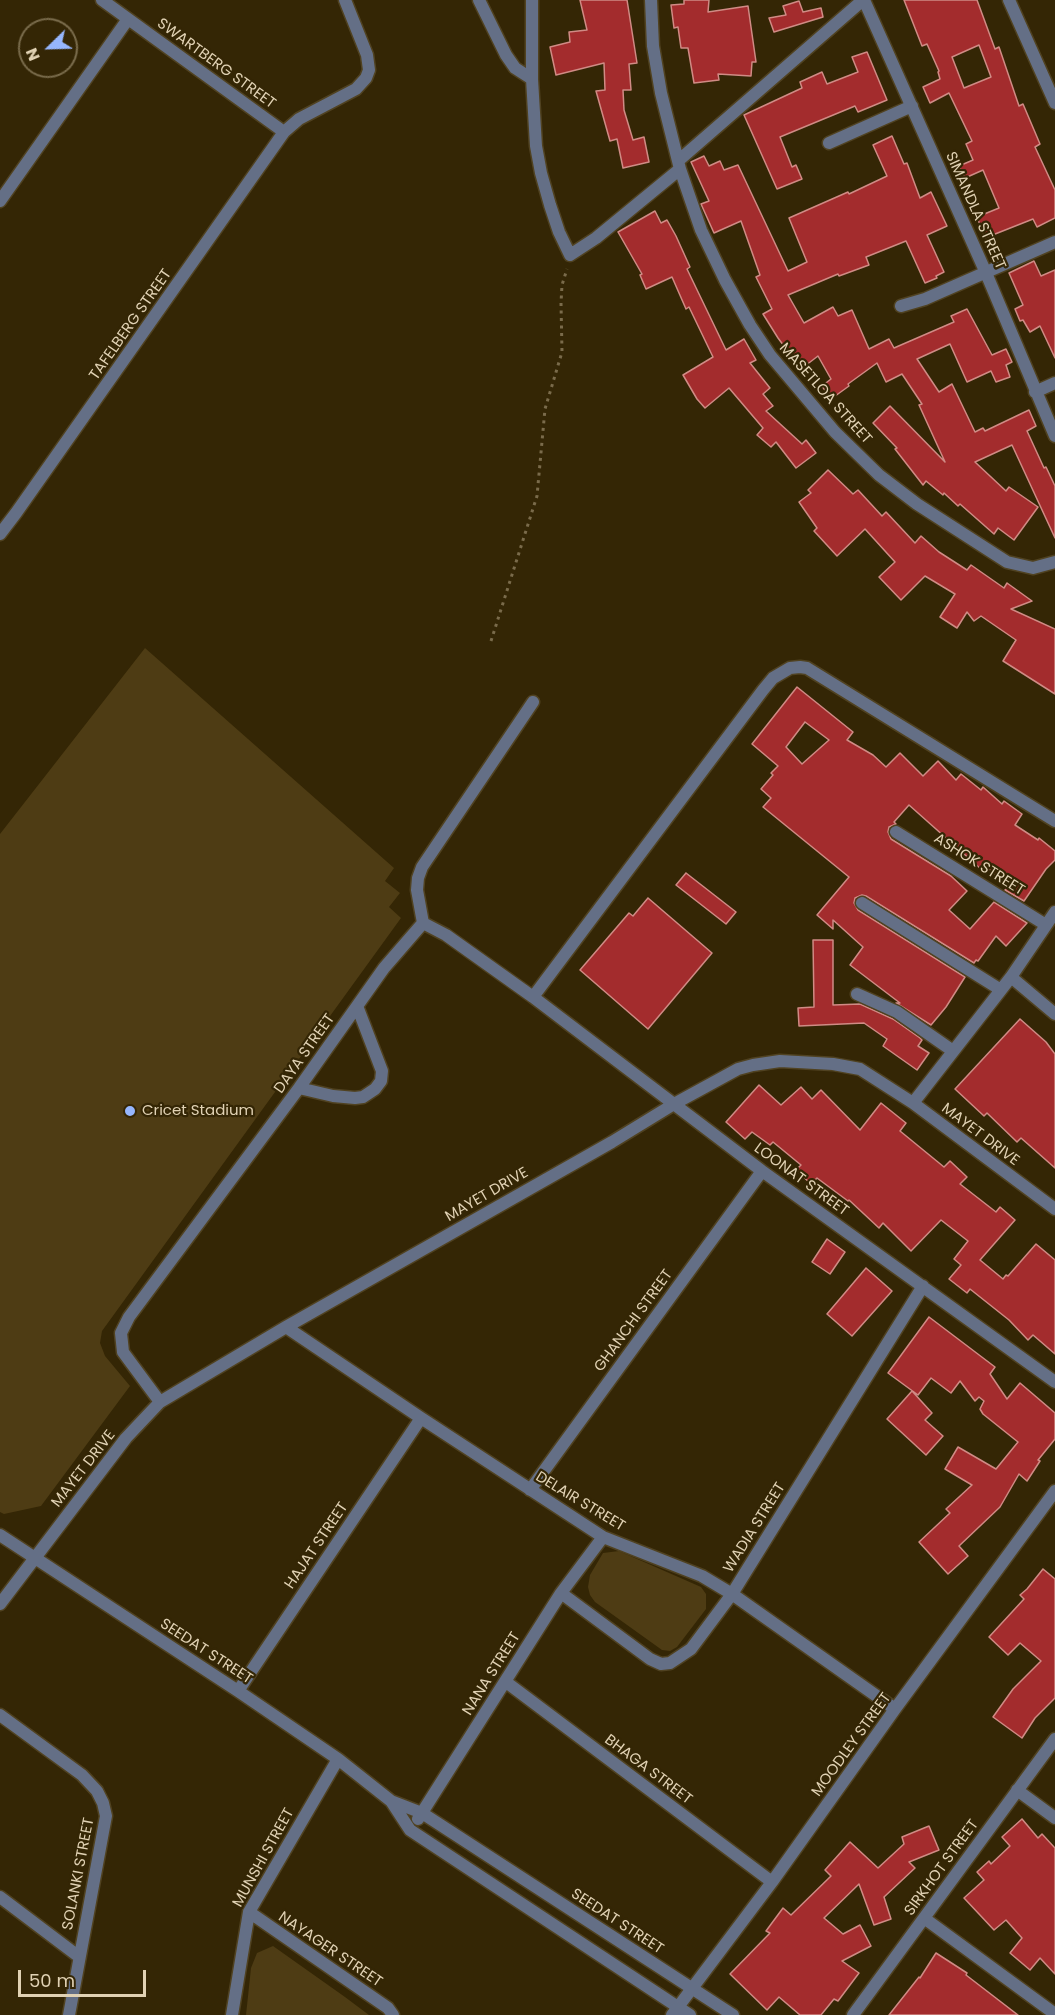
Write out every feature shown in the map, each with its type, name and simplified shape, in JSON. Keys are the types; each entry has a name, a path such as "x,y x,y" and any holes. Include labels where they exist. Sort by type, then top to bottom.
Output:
{"street":[{"name":"SWARTBERG STREET","path":"102,0 284,132"},
{"name":"TAFELBERG STREET","path":"0,534 284,132 299,119 356,89 366,78 369,70 367,55 345,0"},
{"path":"480,0 506,55 515,68 532,79"},
{"path":"532,0 532,79 536,146 541,173 559,232 570,255 596,238 867,1"},
{"name":"MASETLOA STREET","path":"651,0 653,46 661,93 679,165 701,230 724,280 770,355 835,432 879,475 917,504 1007,562 1033,568 1055,562"},
{"path":"1009,0 1055,103"},
{"name":"SIMANDLA STREET","path":"867,1 1055,436"},
{"path":"0,201 128,19"},
{"path":"829,143 912,106"},
{"path":"901,306 924,299 1055,242"},
{"path":"1035,392 1055,383"},
{"path":"533,702 422,867 417,890 423,923 446,935 533,997 768,684 782,671 790,668 807,668 1055,822"},
{"name":"ASHOK STREET","path":"896,832 1046,925"},
{"path":"862,903 1001,990"},
{"path":"913,1102 1011,977 1055,912"},
{"name":"DAYA STREET","path":"160,1402 123,1352 121,1333 129,1317 300,1088 384,968 423,923"},
{"path":"1011,977 1055,1014"},
{"path":"857,994 897,1012 953,1052"},
{"name":"LOONAT STREET","path":"533,997 762,1171 1055,1382"},
{"path":"300,1088 333,1096 355,1098 363,1097 375,1089 381,1080 382,1071 357,1006"},
{"name":"MAYET DRIVE","path":"0,1604 126,1438 160,1402 286,1327 738,1069 780,1061 833,1064 860,1069 913,1102 1055,1209"},
{"name":"GHANCHI STREET","path":"530,1490 762,1171"},
{"name":"WADIA STREET","path":"561,1593 661,1664 670,1663 691,1649 732,1594 923,1286"},
{"name":"DELAIR STREET","path":"286,1327 603,1537 702,1576 732,1594 895,1709"},
{"name":"HAJAT STREET","path":"238,1690 421,1418"},
{"name":"MOODLEY STREET","path":"675,2011 772,1882 1055,1491"},
{"name":"SEEDAT STREET","path":"0,1535 238,1690 338,1759 391,1801 422,1813 733,2015"},
{"name":"NANA STREET","path":"410,1830 561,1593 603,1537"},
{"name":"BHAGA STREET","path":"506,1682 772,1882"},
{"name":"SOLANKI STREET","path":"0,1715 82,1775 98,1791 106,1816 78,1956 69,2015"},
{"name":"SIRKHOT STREET","path":"854,2015 1055,1739"},
{"name":"MUNSHI STREET","path":"232,2015 249,1912 338,1759"},
{"path":"1017,1790 1055,1818"},
{"name":"SEEDAT STREET","path":"391,1801 410,1830 675,2011 690,2015"},
{"path":"0,1896 78,1956"},
{"name":"NAYAGER STREET","path":"249,1912 388,2008 393,2015"},
{"path":"924,1918 1055,2014"}],"path":[{"path":"491,641 537,496 545,409 562,352 562,285 570,255"}],"shaded area":[{"name":"Cricet Stadium","path":"145,648 394,868 385,881 400,893 389,907 401,918 102,1331 100,1343 105,1356 130,1386 41,1506 4,1514 0,1512 0,834"},
{"path":"619,1551 701,1587 706,1594 706,1609 677,1647 670,1651 662,1650 595,1602 590,1595 588,1587 590,1575 603,1553"},
{"path":"273,1946 369,2015 246,2015 251,1968 257,1953"}],"building":[{"path":"580,0 627,0 637,63 629,64 631,90 623,90 624,110 633,140 644,137 649,162 623,168 617,139 610,141 596,91 605,90 604,63 556,75 550,47 570,42 569,32 587,30"},
{"path":"684,0 709,0 708,12 748,6 756,62 752,62 751,76 718,74 719,80 694,83 688,48 681,48 678,27 674,28 671,5 684,4"},
{"path":"904,0 977,0 995,49 999,47 1019,106 1023,104 1040,144 1035,147 1055,190 1055,218 1037,227 1033,219 985,238 977,217 999,208 983,170 965,178 959,166 973,160 966,144 972,141 949,93 930,103 923,87 940,79 939,71 927,44 922,46","holes":["979,45 991,77 964,88 952,57"]},
{"path":"799,1 803,12 821,8 823,17 774,32 769,18 786,15 783,6"},
{"path":"867,52 887,100 858,112 855,106 780,137 792,167 796,165 802,179 777,189 744,115 802,88 800,82 822,72 827,84 858,72 852,57"},
{"path":"892,136 904,164 907,163 920,198 931,192 947,226 927,235 944,272 925,283 906,241 866,257 869,265 839,276 838,274 788,295 804,323 833,307 838,316 852,310 869,349 889,339 894,348 954,322 951,316 967,309 992,355 1006,349 1012,362 1006,365 1010,377 996,382 991,371 967,382 950,344 917,359 939,392 952,384 975,432 983,428 985,431 1029,410 1036,426 1027,431 1055,486 1055,538 1012,445 975,462 1006,491 1009,487 1038,507 1014,540 998,528 994,534 960,504 958,506 926,481 923,485 895,449 897,448 873,423 890,406 945,462 919,405 922,404 902,374 886,382 877,363 831,399 822,386 831,379 818,356 801,369 763,314 772,309 756,277 760,275 741,221 714,233 701,204 709,201 691,162 704,156 709,166 720,161 724,170 738,165 788,271 807,262 789,218 887,176 873,145"},
{"path":"655,211 661,223 667,220 676,236 690,267 687,269 726,350 744,339 756,360 750,363 770,388 763,394 773,406 766,411 802,444 806,440 816,453 796,468 776,442 771,447 757,435 763,428 729,388 705,408 683,375 713,357 689,307 686,309 672,277 646,289 640,275 642,274 618,232"},
{"path":"1034,261 1041,276 1055,270 1055,358 1040,326 1030,332 1023,320 1020,321 1015,309 1023,305 1009,273"},
{"path":"828,470 853,494 858,490 882,516 886,512 915,543 921,536 939,552 967,570 971,565 1004,588 1007,583 1032,601 1011,609 1055,629 1055,694 1003,661 1016,640 981,616 974,621 967,612 957,628 940,617 955,594 925,576 901,600 879,577 895,562 865,529 837,556 814,531 817,528 799,502 811,493 808,490"},
{"path":"797,687 853,732 847,740 873,755 886,767 900,753 923,776 938,761 956,780 961,774 981,790 983,787 1002,804 1004,801 1022,814 1015,825 1038,840 1039,838 1055,851 1055,860 1024,901 1005,890 1009,886 985,866 982,870 909,805 894,822 896,824 889,827 888,832 891,839 951,876 967,891 949,910 970,929 994,902 1027,923 1006,946 996,936 978,961 974,963 866,896 855,898 854,903 858,910 965,977 946,1007 931,1025 896,1003 900,1003 850,965 863,947 833,920 833,929 817,915 849,877 763,807 771,798 761,789 778,766 752,744","holes":["805,722 829,740 802,764 786,747"]},
{"path":"686,873 736,912 726,924 676,885"},
{"path":"648,898 712,953 648,1029 580,970 629,913 633,916"},
{"path":"813,940 833,940 833,1005 860,1004 893,1019 920,1038 922,1040 918,1046 929,1053 917,1070 883,1046 887,1039 864,1023 799,1026 798,1008 814,1007"},
{"path":"1020,1019 1046,1042 1055,1054 1055,1168 1021,1138 1017,1142 987,1113 984,1116 955,1089"},
{"path":"759,1085 781,1105 801,1087 812,1099 821,1090 860,1130 881,1103 906,1123 900,1131 944,1167 950,1161 967,1177 960,1184 996,1212 1000,1207 1015,1220 980,1260 1003,1279 1036,1244 1055,1260 1055,1354 1033,1335 1028,1340 1009,1320 970,1289 967,1293 949,1279 961,1265 954,1259 968,1241 941,1220 911,1251 883,1223 879,1228 849,1200 817,1178 811,1184 796,1170 801,1165 773,1142 770,1145 752,1132 745,1139 726,1122"},
{"path":"827,1239 845,1252 830,1274 812,1262"},
{"path":"866,1268 892,1291 852,1336 827,1314"},
{"path":"929,1317 995,1367 990,1374 1007,1399 1020,1383 1055,1413 1055,1439 1038,1460 1040,1461 1027,1481 1019,1474 1000,1507 959,1546 968,1556 948,1574 919,1542 950,1513 946,1509 972,1485 945,1469 958,1447 996,1469 1018,1442 983,1414 980,1409 984,1401 979,1397 975,1401 960,1381 951,1393 931,1378 918,1395 888,1373"},
{"path":"912,1391 932,1413 925,1420 943,1436 926,1455 887,1419"},
{"path":"1043,1569 1055,1579 1055,1698 1035,1718 1022,1738 993,1717 1013,1689 1041,1661 1020,1643 1008,1655 989,1637 1024,1599 1020,1595"},
{"path":"1022,1819 1038,1838 1042,1834 1055,1848 1055,1974 1040,1958 1030,1970 1010,1953 1022,1938 1006,1920 994,1930 964,1898 984,1880 977,1872 989,1861 991,1864 1010,1846 1002,1837"},
{"path":"929,1826 939,1850 909,1862 915,1868 884,1897 891,1919 874,1925 859,1884 824,1918 843,1934 860,1925 871,1946 842,1961 859,1973 838,2001 834,1999 821,2015 800,2015 779,1997 767,2010 730,1974 770,1933 766,1931 783,1908 791,1915 831,1876 825,1870 850,1842 878,1868 904,1844 902,1837"},
{"path":"936,1953 967,1973 966,1975 1018,2015 889,2015 920,1978"}],"place":[{"name":"Cricet Stadium","path":"130,1111"}]}
